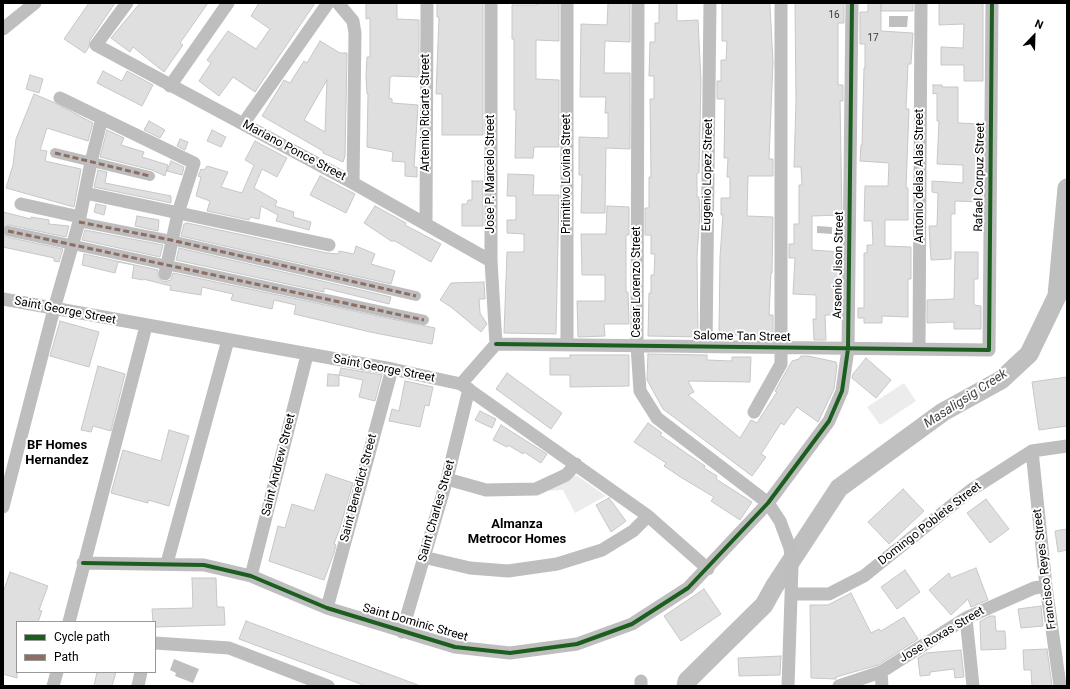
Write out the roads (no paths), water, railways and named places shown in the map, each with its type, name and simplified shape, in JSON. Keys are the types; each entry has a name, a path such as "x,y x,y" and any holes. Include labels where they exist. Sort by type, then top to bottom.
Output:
{"street":[{"path":"3,29 35,3"},
{"name":"Mariano Ponce Street","path":"126,3 96,45 170,86 353,182 491,260"},
{"path":"170,86 228,3"},
{"path":"242,124 328,3"},
{"path":"338,3 353,22 355,33 353,182"},
{"name":"Artemio Ricarte Street","path":"426,222 427,3"},
{"name":"Jose P. Marcelo Street","path":"491,3 491,260 496,344"},
{"name":"Primitivo Lovina Street","path":"567,3 567,345"},
{"name":"Cesar Lorenzo Street","path":"638,3 637,346 640,391 657,418 768,503 780,521 790,548 792,567 788,686"},
{"name":"Eugenio Lopez Street","path":"706,347 710,3"},
{"path":"754,412 781,364 781,3"},
{"name":"Arsenio Jison Street","path":"738,536 768,503 829,421 842,391 848,348 852,3"},
{"name":"Antonio delas Alas Street","path":"919,350 921,3"},
{"name":"Rafael Corpuz Street","path":"989,350 992,3"},
{"path":"60,98 194,163 178,213 166,269"},
{"path":"3,507 54,309 80,220 91,162 102,118"},
{"path":"55,153 150,176"},
{"path":"85,193 329,245"},
{"path":"21,204 80,220 416,296"},
{"path":"8,231 72,245 166,269 424,320"},
{"name":"Saint George Street","path":"3,299 146,326 392,369 465,386 648,516 708,569"},
{"path":"69,621 83,563 146,326"},
{"path":"167,563 228,340"},
{"path":"465,386 496,344"},
{"name":"Salome Tan Street","path":"496,344 989,350"},
{"name":"Saint Andrew Street","path":"251,576 307,354"},
{"name":"Saint Benedict Street","path":"326,608 392,369"},
{"name":"Saint Charles Street","path":"402,632 447,479 465,386"},
{"name":"Domingo Poblete Street","path":"792,594 829,594 864,576 970,490 1032,451 1067,446"},
{"name":"Francisco Reyes Street","path":"1032,451 1046,586 1060,686"},
{"path":"447,479 486,490 536,489 566,475 576,464"},
{"path":"423,557 470,568 508,571 557,564 602,550 633,531 648,516"},
{"name":"Saint Dominic Street","path":"83,563 167,563 204,565 251,576 326,608 455,648 510,653 577,644 632,624 688,588 708,569 738,536"},
{"name":"Jose Roxas Street","path":"839,686 881,672 966,618 1034,588 1046,586"},
{"path":"966,618 973,686"},
{"path":"156,643 229,648 328,686"},
{"path":"881,672 882,686"},
{"path":"54,686 57,673"},
{"path":"138,686 141,673"}],"waterway":[{"name":"Masaligsig Creek","path":"686,686 687,681 764,605 774,587 839,488 943,412 1001,380 1029,354 1057,296 1067,188"}],"district":[{"name":"BF Homes Hernandez","path":"57,454"},
{"name":"Almanza Metrocor Homes","path":"517,532"}]}
